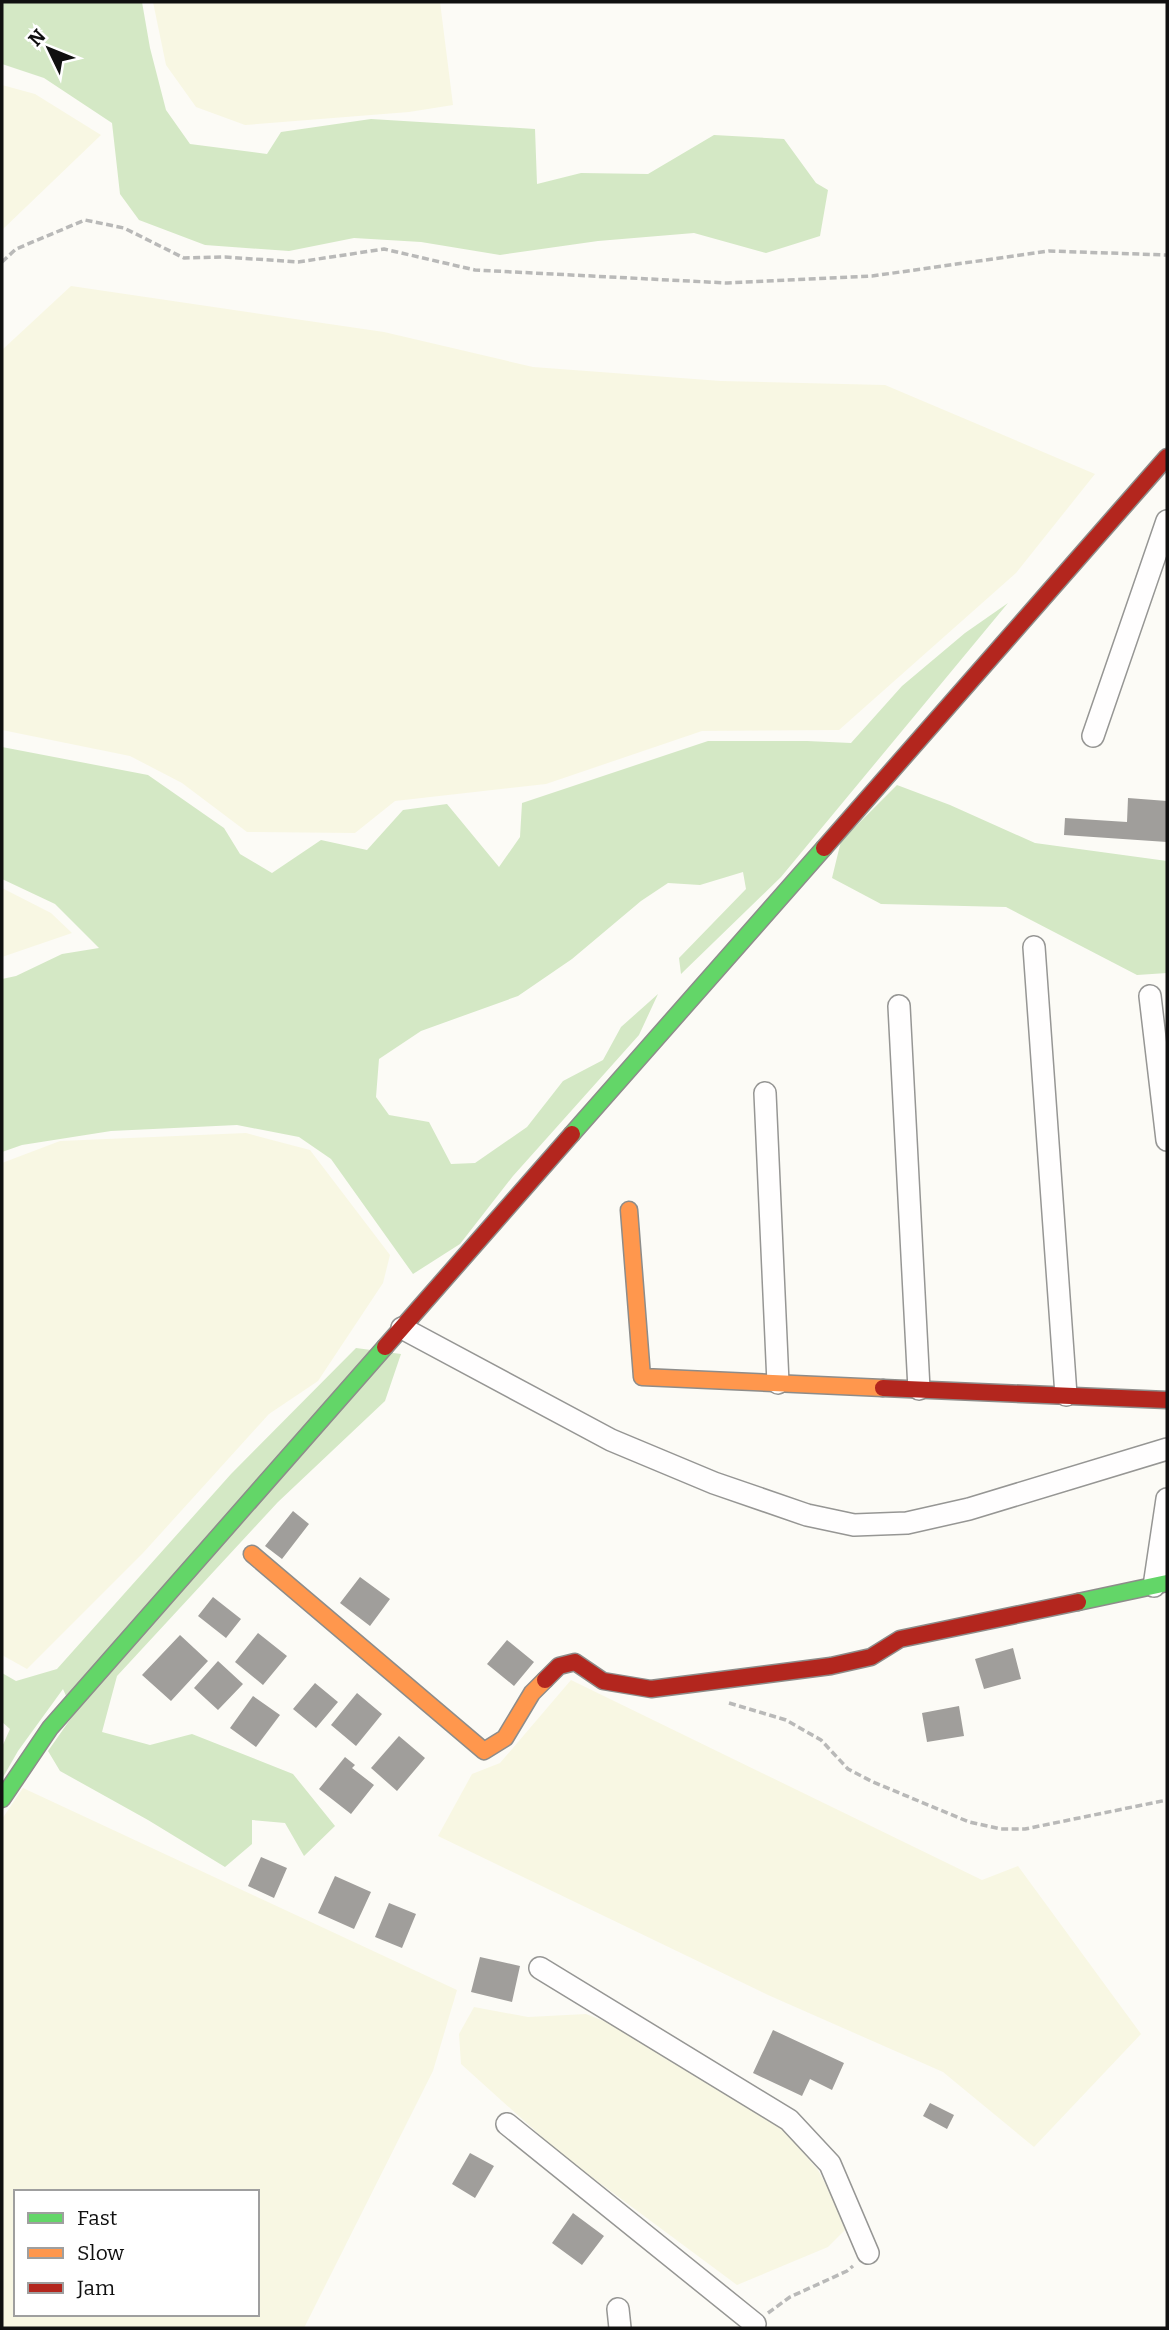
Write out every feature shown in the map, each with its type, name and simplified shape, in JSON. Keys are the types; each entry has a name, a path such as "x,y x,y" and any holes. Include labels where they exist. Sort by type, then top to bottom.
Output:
{"street":[{"path":"2,1799 50,1728 1167,457"},
{"path":"1093,736 1167,521"},
{"path":"1034,947 1066,1395"},
{"path":"1150,996 1167,1140"},
{"path":"899,1006 919,1389"},
{"path":"765,1093 778,1383"},
{"path":"629,1210 642,1377 1167,1400"},
{"path":"402,1328 611,1440 714,1483 807,1515 854,1525 907,1523 969,1509 1167,1449"},
{"path":"252,1554 484,1751 505,1738 532,1693 559,1666 575,1662 603,1681 651,1689 818,1668 871,1657 900,1639 1161,1585 1167,1499"},
{"path":"540,1968 789,2120 830,2164 869,2253"},
{"path":"507,2124 755,2324"}],"path":[{"path":"2,262 16,249 85,220 124,228 184,258 225,257 298,262 384,249 475,270 727,283 872,276 1049,251 1167,255"},
{"path":"723,1701 786,1720 821,1740 848,1769 969,1822 1001,1829 1025,1829 1167,1800"},
{"path":"755,2324 790,2297 847,2271 869,2253"}],"green space":[{"path":"2,2 142,2 150,48 166,110 190,144 267,154 281,132 371,119 535,129 537,184 581,173 648,174 714,135 784,139 816,183 828,190 820,236 766,253 694,233 598,241 500,255 421,242 354,238 289,251 205,245 139,220 120,194 112,123 44,78 2,64"},
{"path":"153,2 440,2 453,105 409,112 245,125 196,107 166,65"},
{"path":"2,85 35,94 101,135 2,230"},
{"path":"71,286 384,332 533,367 721,381 885,385 1095,474 1016,573 839,730 702,731 546,784 395,801 355,833 247,832 182,783 130,756 2,730 2,350"},
{"path":"1008,603 781,877 681,974 679,958 746,889 743,872 700,885 668,883 641,901 572,959 518,996 421,1031 379,1059 376,1097 389,1115 429,1122 451,1164 475,1163 527,1127 563,1081 603,1060 621,1027 658,994 639,1035 513,1176 460,1244 413,1274 331,1159 299,1137 237,1125 111,1131 22,1145 2,1152 2,979 16,976 62,954 99,948 55,904 2,879 2,747 148,775 224,828 240,854 272,873 321,840 367,850 403,810 447,804 499,867 520,837 522,803 708,741 851,743 902,686 965,633"},
{"path":"897,785 1035,843 1167,861 1167,973 1137,975 1006,907 881,904 832,878 841,841"},
{"path":"2,888 51,913 72,933 2,957"},
{"path":"246,1133 310,1150 390,1255 383,1283 318,1381 269,1414 143,1553 27,1669 2,1655 2,1163 60,1141"},
{"path":"356,1348 401,1354 385,1401 278,1502 117,1676 102,1732 150,1745 192,1734 293,1774 335,1826 304,1856 285,1823 252,1820 252,1844 225,1867 60,1771 48,1751 74,1714 63,1689 18,1751 2,1779 2,1747 10,1729 2,1722 2,1673 16,1681 57,1669 231,1474"},
{"path":"571,1680 982,1880 1018,1866 1141,2034 1034,2147 943,2072 768,1995 438,1836 472,1774 500,1763"},
{"path":"23,1788 457,1990 433,2071 304,2328 2,2328 2,1819"},
{"path":"474,2007 528,2017 586,2014 630,2031 779,2124 818,2170 848,2227 828,2247 737,2285 562,2155 461,2064 459,2034"}],"building":[{"path":"1128,798 1167,801 1167,842 1064,835 1065,818 1127,822"},
{"path":"293,1511 309,1524 282,1559 265,1546"},
{"path":"360,1577 390,1599 370,1626 340,1603"},
{"path":"213,1597 241,1619 226,1638 198,1616"},
{"path":"258,1633 287,1656 263,1685 235,1662"},
{"path":"180,1635 208,1661 171,1701 142,1675"},
{"path":"507,1640 534,1662 514,1686 487,1664"},
{"path":"1013,1648 1021,1679 984,1689 975,1659"},
{"path":"218,1661 243,1684 218,1710 194,1688"},
{"path":"315,1683 338,1702 316,1728 293,1709"},
{"path":"357,1693 382,1714 356,1746 331,1725"},
{"path":"253,1696 280,1715 256,1747 230,1728"},
{"path":"959,1706 964,1736 927,1742 922,1713"},
{"path":"399,1736 425,1758 397,1791 371,1768"},
{"path":"345,1757 355,1765 352,1768 374,1785 351,1814 319,1789"},
{"path":"261,1857 287,1868 274,1898 248,1886"},
{"path":"335,1876 371,1892 354,1929 318,1913"},
{"path":"389,1903 416,1914 402,1948 375,1937"},
{"path":"480,1957 520,1966 512,2002 471,1992"},
{"path":"773,2030 844,2063 832,2090 810,2079 802,2096 753,2073"},
{"path":"930,2103 954,2115 947,2129 923,2116"},
{"path":"470,2153 494,2166 475,2198 452,2184"},
{"path":"573,2213 604,2236 582,2265 552,2243"}],"traffic: fast":[{"path":"572,1134 824,848"},
{"path":"2,1799 50,1728 385,1347"},
{"path":"1078,1602 1167,1583"}],"traffic: slow":[{"path":"629,1210 642,1377 883,1388"},
{"path":"252,1554 484,1751 505,1738 532,1693 545,1680"}],"traffic: jam":[{"path":"824,848 1167,457"},
{"path":"385,1347 572,1134"},
{"path":"883,1388 1167,1400"},
{"path":"545,1680 559,1666 575,1662 603,1681 651,1689 831,1666 871,1657 900,1639 1078,1602"}]}
